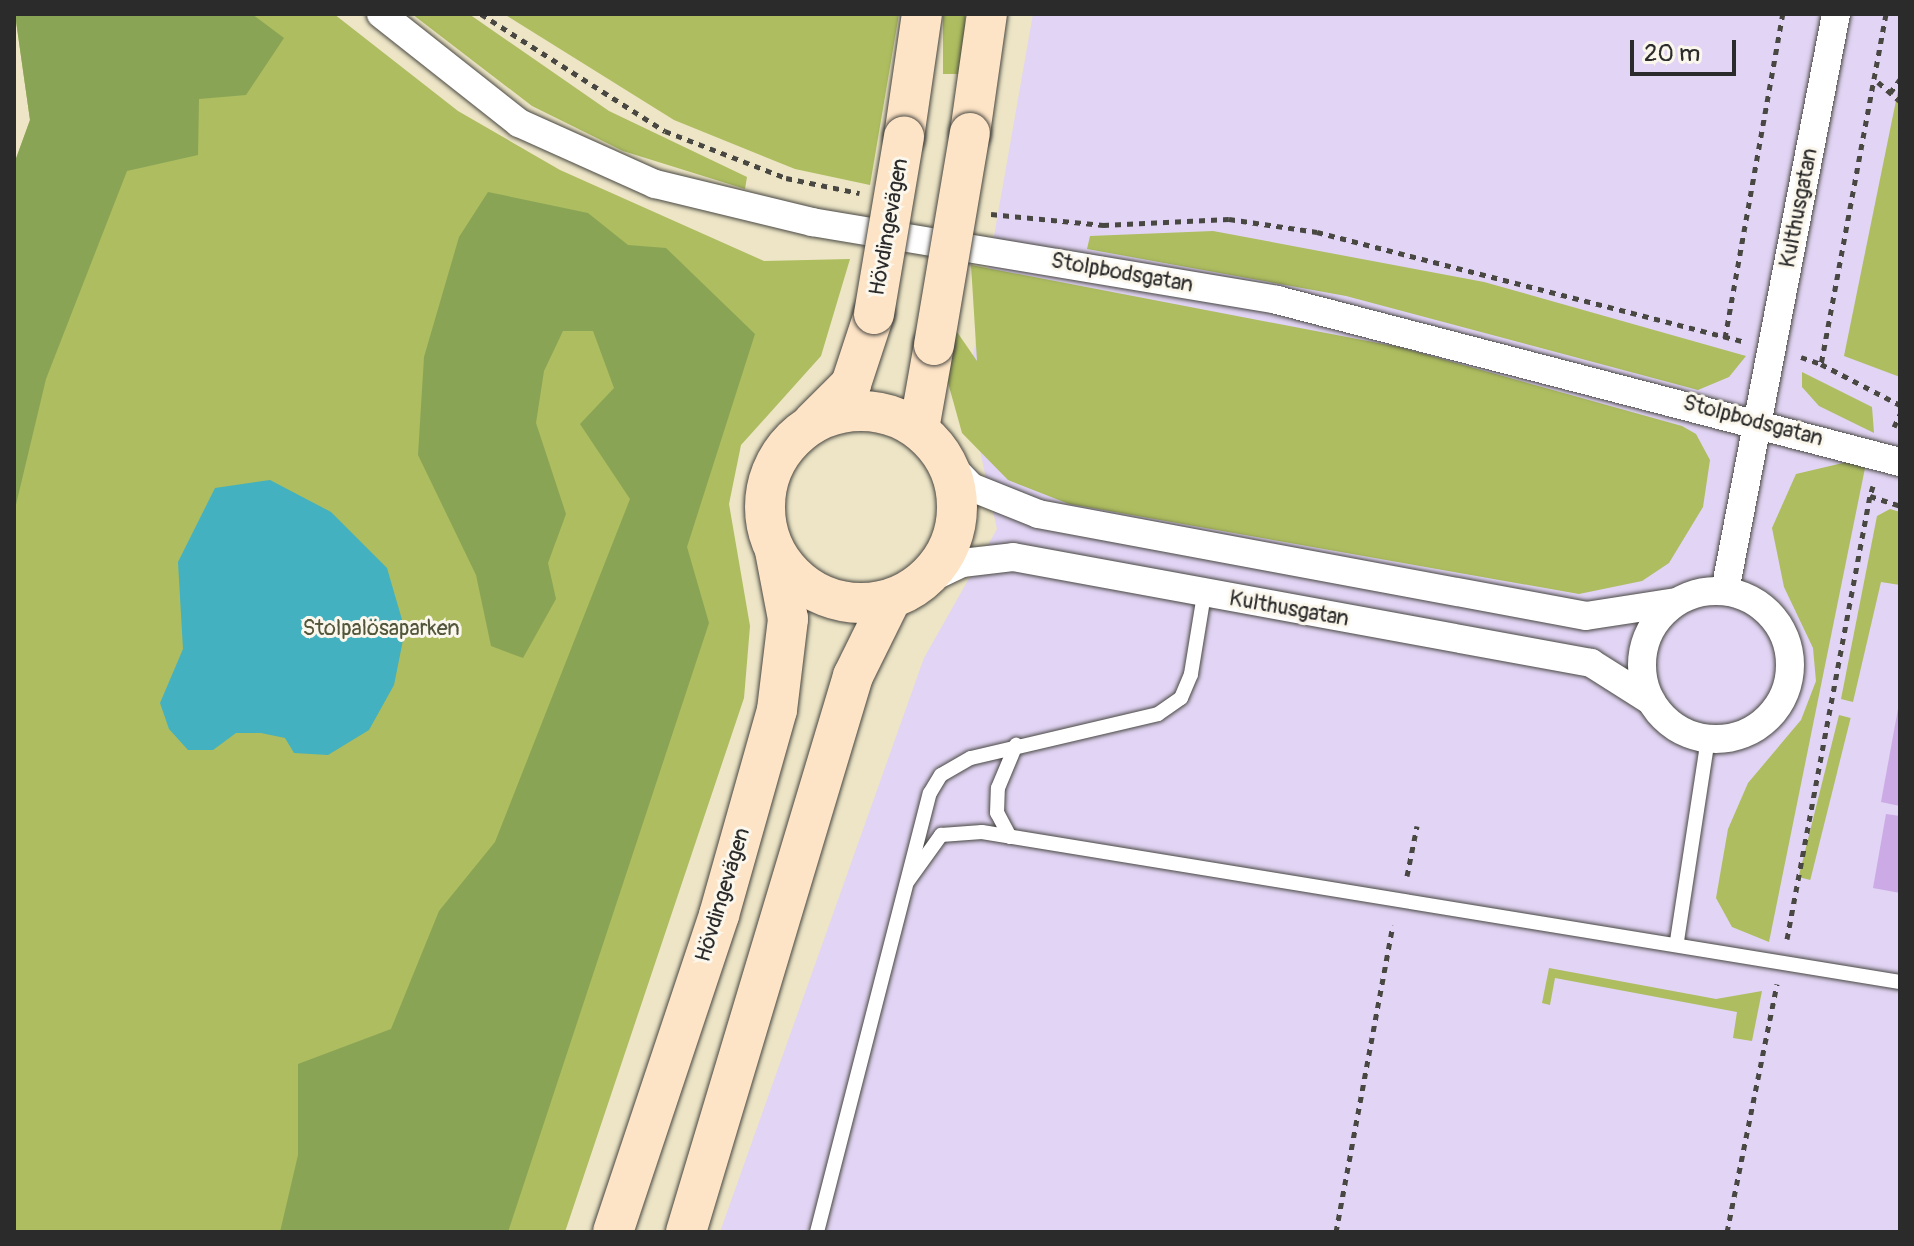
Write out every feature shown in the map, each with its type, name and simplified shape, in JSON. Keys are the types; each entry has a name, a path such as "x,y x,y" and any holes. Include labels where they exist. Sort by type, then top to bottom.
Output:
{"street":[{"name":"Stolpbodsgatan","path":"381,14 519,123 655,184 812,222 1277,300 1758,421 1900,462"},
{"name":"Hövdingevägen","path":"613,1232 719,915 777,710 788,619 775,551 766,523 773,465 851,384 874,314 922,14"},
{"path":"919,429 970,133 987,14"},
{"name":"Kulthusgatan","path":"1725,591 1836,14"},
{"path":"813,422 867,409 919,429 971,487 1038,514 1586,616 1725,591 1770,614 1784,636 1788,673 1776,709 1757,727 1708,739"},
{"path":"686,1232 853,676 906,591 952,541 956,488 948,463"},
{"path":"775,551 824,596 906,591"},
{"name":"Kulthusgatan","path":"906,591 962,563 1013,557 1204,595 1591,663 1651,701 1665,720 1708,739"},
{"path":"1651,701 1642,658 1647,636 1676,602"}],"lane":[{"path":"817,1232 908,881 919,827 941,775 1016,745 1158,714 1181,698 1204,595"},
{"path":"1677,941 1708,739"},
{"path":"1010,837 997,813 998,788 1016,745"},
{"path":"908,881 941,835 1010,837 1538,925 1677,941 1783,958 1900,982"}],"path":[{"path":"481,14 665,131 786,178 870,194"},
{"path":"1725,338 1783,14"},
{"path":"1821,364 1878,82 1886,14"},
{"path":"1890,93 1900,79"},
{"path":"1878,82 1900,101"},
{"path":"984,212 1103,225 1229,219 1317,232 1773,348 1821,364 1900,405"},
{"path":"1727,1232 1783,958 1870,496"},
{"path":"1406,885 1417,826"},
{"path":"1336,1232 1393,925"}],"shaded area":[{"path":"1033,14 1900,14 1900,1232 720,1232 924,658 997,529 967,390"}],"green space":[{"name":"Stolpalösaparken","path":"15,14 334,14 458,111 560,170 764,261 850,259 821,356 741,445 729,504 750,626 744,698 565,1232 14,1232 14,164 30,120"},
{"path":"15,14 252,14 284,38 246,95 199,99 198,155 127,171 46,379 14,513 14,164 30,120"},
{"path":"412,14 469,14 609,111 747,177 745,189 623,151 532,106"},
{"path":"504,14 899,14 870,185 795,169 674,120"},
{"path":"943,14 965,14 965,74 943,74"},
{"path":"1900,81 1900,377 1844,356"},
{"path":"488,192 588,213 628,245 666,248 755,334 687,547 709,623 508,1232 280,1232 298,1155 298,1064 391,1029 439,911 495,842 630,499 580,424 614,388 593,331 563,331 544,371 536,423 566,514 548,563 556,599 523,658 491,646 476,575 418,455 424,357 459,237"},
{"path":"1213,231 1484,282 1746,356 1729,377 1698,390 1346,296 1087,249 1090,236"},
{"path":"971,265 1399,347 1682,426 1696,434 1710,460 1703,507 1669,563 1642,581 1579,594 1069,504 1008,480 962,433 947,379 955,329 977,361"},
{"path":"1802,372 1872,407 1874,433 1819,406 1802,387"},
{"path":"1847,462 1865,468 1769,942 1732,927 1716,898 1728,829 1748,783 1801,720 1816,681 1813,648 1784,587 1772,528 1796,474"},
{"path":"1890,509 1900,512 1900,585 1881,582 1853,702 1841,699 1877,516"},
{"path":"1839,715 1851,718 1810,880 1799,877"},
{"path":"1549,968 1716,999 1762,991 1752,1041 1733,1038 1737,1012 1555,978 1550,1005 1542,1003"}],"water":[{"path":"270,480 331,512 387,568 405,630 394,685 369,730 328,755 294,753 285,738 261,733 236,733 213,750 188,750 169,729 160,703 183,649 178,562 215,488"}],"building":[{"path":"1900,709 1900,806 1881,802"},
{"path":"1886,814 1900,816 1900,893 1873,888"}]}
